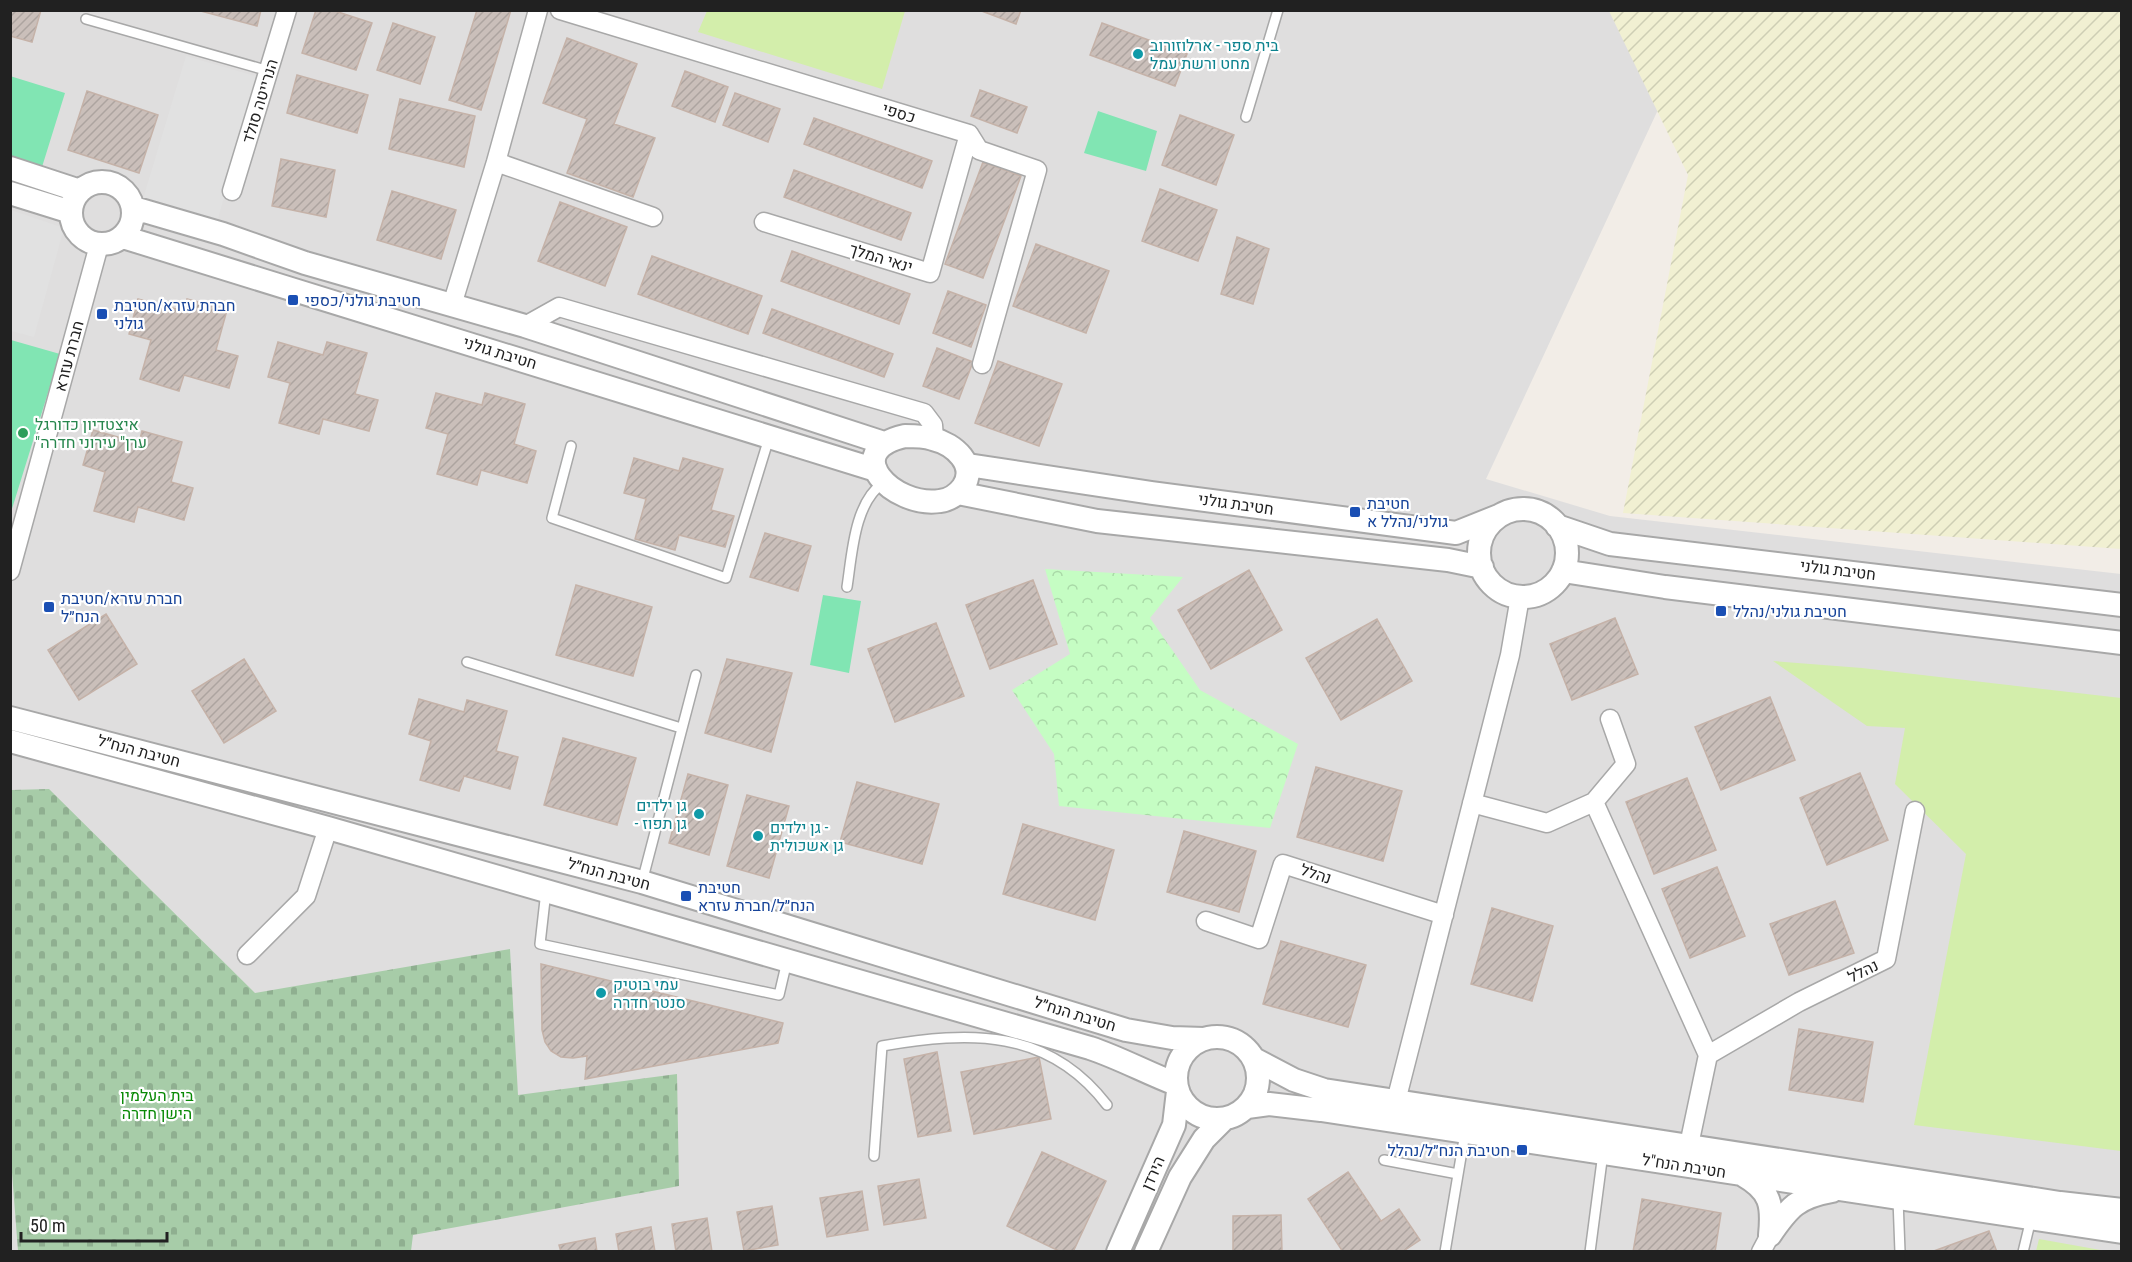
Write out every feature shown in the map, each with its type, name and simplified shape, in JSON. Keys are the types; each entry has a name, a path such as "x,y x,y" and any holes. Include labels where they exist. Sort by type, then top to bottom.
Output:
{"street":[{"name":"הנרייטה סולד","path":"232,191 287,10"},
{"path":"452,305 496,162 538,10"},
{"name":"כספי","path":"560,10 969,134 979,150 1037,170 982,364"},
{"name":"ינאי המלך","path":"764,222 930,273 969,134"},
{"path":"496,162 653,217"},
{"path":"10,168 80,191"},
{"path":"98,182 117,185 130,199 134,208 134,219 130,229 123,237 109,244 99,245 90,242 82,237 72,222 71,212 75,197 88,185 98,182"},
{"path":"10,193 71,212"},
{"name":"חטיבת גולני","path":"134,208 223,234 305,263 525,326 884,443"},
{"name":"חטיבת גולני","path":"123,237 770,436 880,476"},
{"name":"חברת עזרא","path":"10,571 99,245"},
{"name":"חטיבת גולני","path":"525,326 559,307 924,413 933,425 934,439"},
{"path":"905,436 934,439 960,454 968,465 967,481 958,494 942,501 928,501 899,494 880,476 875,455 884,443 905,436"},
{"name":"חטיבת גולני","path":"968,465 1152,493 1456,533 1502,515"},
{"name":"חטיבת גולני","path":"958,494 1097,520 1448,560 1482,567"},
{"path":"1519,510 1538,512 1557,526 1564,536 1567,548 1566,560 1563,572 1546,591 1533,596 1520,597 1496,588 1487,579 1479,557 1482,538 1487,529 1502,515 1519,510"},
{"name":"חטיבת גולני","path":"1557,526 1610,544 2121,605"},
{"path":"1563,572 1665,587 2121,643"},
{"path":"1396,1101 1510,655 1520,597"},
{"name":"חטיבת הנח״ל","path":"10,718 642,882 1126,1030 1172,1038 1204,1039"},
{"path":"1473,803 1547,823 1594,802 1626,764 1610,719"},
{"name":"חטיבת הנח״ל","path":"10,741 328,828 788,961 1015,1035 1114,1056 1177,1088"},
{"path":"1594,802 1707,1055 1689,1145"},
{"name":"נהלל","path":"1707,1055 1799,1002 1886,959 1915,811"},
{"path":"247,955 306,896 328,828"},
{"name":"נהלל","path":"1206,921 1258,939 1283,864 1444,915"},
{"path":"1217,1037 1230,1039 1246,1049 1254,1059 1258,1071 1258,1084 1254,1097 1246,1107 1224,1119 1210,1119 1193,1111 1184,1102 1177,1088 1176,1071 1184,1053 1193,1044 1204,1039 1217,1037"},
{"name":"חטיבת הנח\"ל","path":"1254,1059 1293,1080 1324,1090 2060,1203 2121,1210"},
{"name":"הירדן","path":"1118,1251 1174,1125 1177,1088"},
{"name":"חטיבת הנח\"ל","path":"1246,1107 1269,1104 1302,1108 2121,1232"},
{"name":"הירדן","path":"1146,1251 1180,1177 1204,1138 1224,1119"},
{"path":"1742,1175 1755,1182 1764,1191 1770,1203 1772,1217 1766,1243"},
{"path":"1766,1243 1784,1214 1798,1202 1812,1195 1840,1190"}],"lane":[{"path":"1246,117 1278,10"},
{"path":"86,18 269,71"},
{"path":"571,446 552,518 726,578 770,436"},
{"path":"847,587 858,519 876,488 880,476"},
{"path":"467,662 681,728"},
{"path":"642,882 696,675"},
{"path":"546,891 540,944 779,995 788,961"},
{"path":"874,1156 882,1046 949,1037 978,1038 1015,1035 1065,1064 1088,1083 1107,1105"},
{"path":"1445,1251 1465,1132"},
{"path":"1590,1251 1603,1153"},
{"path":"1384,1160 1458,1174"},
{"path":"1898,1199 1900,1251"},
{"path":"2023,1251 2031,1219"}],"shaded area":[{"path":"10,11 1704,11 1486,479 1610,516 2121,574 2121,1251 11,1251"},
{"path":"186,56 259,77 217,222 143,199"},
{"path":"11,210 64,228 34,337 11,331"}],"green space":[{"path":"707,10 905,11 882,89 698,32"},
{"path":"1609,11 2121,11 2121,549 1623,513 1688,175"},
{"path":"10,76 65,93 42,167 11,157"},
{"path":"1098,111 1157,131 1146,171 1084,153"},
{"name":"איצטדיון כדורגל \"ערן\" עירוני חדרה","path":"10,340 60,354 11,512"},
{"path":"1045,569 1183,577 1150,618 1200,690 1298,744 1270,828 1059,806 1054,754 1012,690 1070,654"},
{"path":"823,595 861,601 849,673 810,665"},
{"path":"1773,661 1862,668 2121,698 2121,1151 1914,1125 1966,854 1895,784 1905,728 1867,726"},
{"name":"בית העלמין הישן חדרה","path":"49,789 255,993 510,949 518,1095 677,1074 679,1186 413,1235 411,1251 18,1251 10,1146 11,790"},
{"path":"2039,1239 2106,1251 2036,1251"}],"building":[{"path":"10,10 41,10 32,42 10,36"},
{"path":"197,10 261,10 257,26"},
{"path":"316,10 332,10 372,23 356,70 302,53"},
{"path":"477,10 511,10 481,110 449,100"},
{"path":"979,10 1021,10 1016,24"},
{"path":"393,23 435,37 420,84 377,70"},
{"name":"בית ספר - ארלוזורוב מחט ורשת עמל","path":"1102,23 1187,54 1175,86 1090,55"},
{"path":"567,38 637,64 614,124 655,138 633,197 567,173 587,119 543,103"},
{"path":"685,71 728,87 715,122 672,106"},
{"path":"297,75 368,95 357,133 287,113"},
{"path":"980,90 1027,107 1017,133 971,116"},
{"path":"87,91 158,115 139,173 68,150"},
{"path":"735,93 780,109 768,142 723,125"},
{"path":"400,99 475,116 464,167 389,149"},
{"path":"1180,115 1234,135 1216,185 1162,165"},
{"path":"814,118 932,161 922,188 804,144"},
{"path":"281,159 335,170 326,217 272,206"},
{"path":"983,162 1021,176 983,278 945,264"},
{"path":"794,170 911,213 901,240 784,197"},
{"path":"1160,189 1217,210 1198,261 1142,241"},
{"path":"392,191 456,210 441,259 377,240"},
{"path":"560,202 627,227 605,286 538,261"},
{"path":"1237,237 1269,249 1253,304 1221,294"},
{"path":"1036,244 1109,271 1086,333 1013,306"},
{"path":"792,251 910,294 899,324 781,281"},
{"path":"652,256 762,296 748,334 638,294"},
{"path":"948,291 986,305 971,347 933,333"},
{"path":"138,299 184,311 187,299 227,310 216,350 238,356 229,388 184,375 179,391 140,379 151,340 129,334"},
{"path":"772,309 893,354 884,377 763,333"},
{"path":"278,342 323,355 327,342 367,353 355,394 378,400 369,431 323,419 319,434 279,423 290,383 268,377"},
{"path":"937,348 973,362 959,399 923,386"},
{"path":"998,361 1062,384 1039,446 975,423"},
{"path":"436,393 482,405 485,393 525,404 514,444 536,451 527,483 481,470 477,485 437,474 448,434 426,428"},
{"path":"93,430 139,443 142,431 182,442 171,482 193,488 184,520 138,507 134,522 94,511 105,472 83,465"},
{"path":"634,458 679,471 683,458 723,469 711,510 734,516 725,547 679,535 675,550 635,539 646,499 624,493"},
{"path":"765,533 811,546 798,591 750,577"},
{"path":"1249,570 1282,630 1211,669 1178,610"},
{"path":"1033,580 1057,644 990,669 966,605"},
{"path":"576,585 652,607 633,676 556,655"},
{"path":"106,614 137,664 79,700 48,650"},
{"path":"1615,618 1638,674 1572,700 1550,644"},
{"path":"1377,619 1412,681 1341,720 1306,658"},
{"path":"936,623 964,696 895,722 868,649"},
{"path":"244,659 276,711 224,743 192,691"},
{"path":"727,659 792,673 771,752 705,733"},
{"path":"1770,697 1795,760 1721,790 1695,727"},
{"path":"419,699 464,712 467,700 507,711 496,751 518,757 510,789 464,776 459,791 420,780 431,741 409,734"},
{"path":"563,738 636,758 617,825 544,805"},
{"path":"1316,767 1402,791 1383,861 1297,837"},
{"path":"1860,773 1888,840 1827,865 1800,798"},
{"name":"גן ילדים - גן תפוז","path":"688,774 728,785 709,855 669,843"},
{"path":"1687,778 1716,850 1654,874 1626,802"},
{"path":"857,782 939,804 922,864 840,842"},
{"name":"גן ילדים - גן אשכולית","path":"747,795 789,806 769,878 727,866"},
{"path":"1023,824 1114,850 1095,920 1003,894"},
{"path":"1184,831 1256,851 1239,912 1167,892"},
{"path":"1717,867 1745,936 1690,958 1662,889"},
{"path":"1835,901 1854,953 1789,975 1770,924"},
{"path":"1492,908 1553,926 1532,1001 1471,984"},
{"path":"1281,941 1366,965 1348,1027 1263,1004"},
{"name":"עמי בוטיק סנטר חדרה","path":"541,964 783,1023 778,1043 585,1079 587,1056 561,1057 551,1051 545,1042 542,1030"},
{"path":"1799,1029 1873,1042 1863,1102 1789,1090"},
{"path":"937,1052 951,1131 918,1137 904,1059"},
{"path":"1039,1057 1051,1119 974,1134 961,1072"},
{"path":"1042,1152 1106,1181 1073,1252 1061,1252 1007,1226"},
{"path":"1348,1172 1381,1221 1399,1209 1420,1240 1402,1252 1343,1252 1308,1199"},
{"path":"919,1179 926,1218 884,1225 878,1186"},
{"path":"862,1191 868,1230 827,1237 820,1198"},
{"path":"1642,1199 1721,1213 1715,1252 1633,1252"},
{"path":"772,1206 778,1245 744,1251 737,1212"},
{"path":"1281,1215 1282,1252 1233,1252 1233,1216"},
{"path":"707,1218 712,1252 676,1252 672,1224"},
{"path":"651,1227 655,1252 619,1252 616,1234"},
{"path":"1989,1231 1997,1252 1931,1252"},
{"path":"595,1238 597,1252 561,1252 559,1245"}],"place":[{"name":"בית ספר - ארלוזורוב מחט ורשת עמל","path":"1138,54"},
{"name":"חטיבת גולני/כספי","path":"293,300"},
{"name":"חברת עזרא/חטיבת גולני","path":"102,314"},
{"name":"איצטדיון כדורגל \"ערן\" עירוני חדרה","path":"23,433"},
{"name":"חטיבת גולני/נהלל א","path":"1355,512"},
{"name":"חברת עזרא/חטיבת הנח״ל","path":"49,607"},
{"name":"חטיבת גולני/נהלל","path":"1721,611"},
{"name":"גן ילדים - גן תפוז","path":"699,814"},
{"name":"גן ילדים - גן אשכולית","path":"758,836"},
{"name":"חטיבת הנח״ל/חברת עזרא","path":"686,896"},
{"name":"עמי בוטיק סנטר חדרה","path":"601,993"},
{"name":"חטיבת הנח״ל/נהלל","path":"1522,1150"}]}
